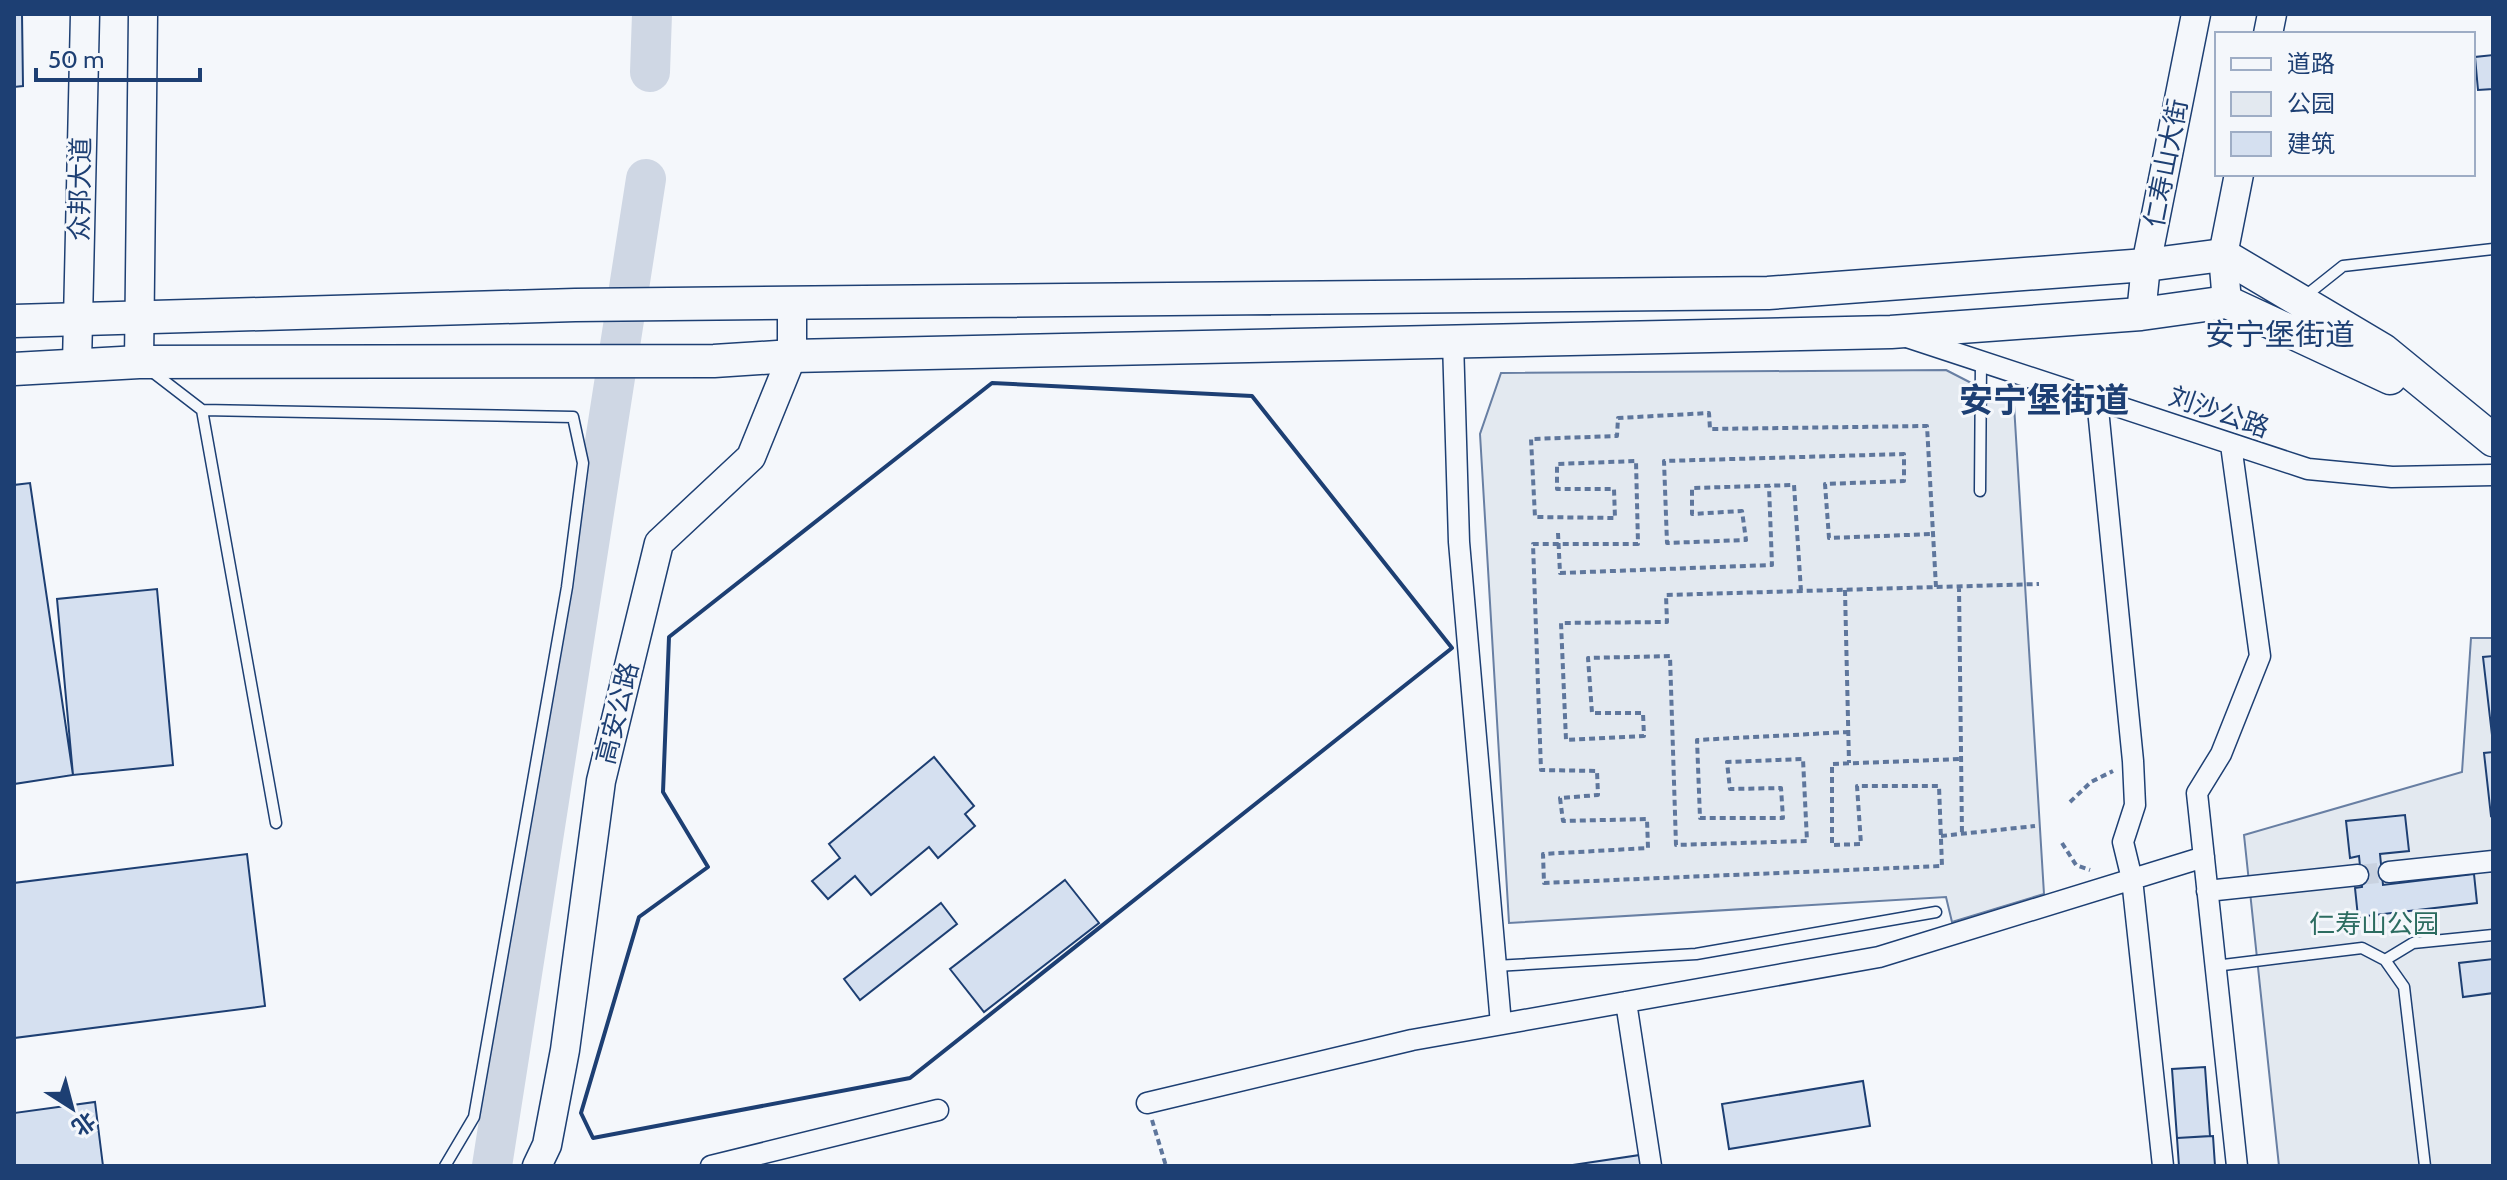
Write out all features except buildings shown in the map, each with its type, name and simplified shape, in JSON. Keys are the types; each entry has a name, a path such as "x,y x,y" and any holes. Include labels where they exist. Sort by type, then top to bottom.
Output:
{"main road":[{"name":"众邦大道","path":"77,364 85,14"},
{"path":"139,362 143,14"},
{"name":"仁寿山大街","path":"2141,314 2146,265 2196,14"},
{"path":"2227,302 2223,255 2239,176"},
{"path":"14,321 202,313 575,305 723,306 1768,293 2146,265 2223,255 2383,350 2493,440"},
{"path":"14,369 139,362 566,364 792,356 1891,332 2141,314 2227,302 2375,368 2493,446"},
{"name":"高安公路","path":"537,1166 547,1145 565,1050 601,781 659,543 751,457 792,356 792,305"}],"street":[{"name":"刘沙公路","path":"1891,332 2308,469 2392,477 2493,475"},
{"path":"1453,341 1459,542 1501,1024"},
{"path":"2097,399 2133,761 2135,805 2123,842 2132,879 2163,1166"},
{"path":"2231,445 2260,656 2221,754 2197,793 2237,1166"},
{"path":"1147,1103 1412,1040 1879,957 2204,857"},
{"path":"2389,872 2493,861"},
{"path":"2207,891 2358,875"},
{"path":"1626,1002 1651,1166"},
{"path":"711,1166 740,1162 938,1110"}],"lane":[{"path":"2299,300 2343,266 2493,249"},
{"path":"1980,491 1981,361"},
{"path":"139,362 202,410 573,417 583,463 567,587 474,1117 445,1166"},
{"path":"202,410 276,823"},
{"path":"1495,966 1696,954 1936,912"},
{"path":"2385,960 2413,943 2493,935"},
{"path":"2215,966 2362,948 2385,960 2404,987 2425,1166"}],"path":[{"path":"1936,587 1927,426 1710,429 1709,413 1618,418 1617,436 1531,439 1535,517 1615,518 1614,489 1557,489 1557,464 1636,461 1638,544 1533,544 1541,770 1597,771 1598,795 1560,798 1563,821 1647,819 1648,848 1543,854 1544,883 1942,866 1939,786 1857,786 1861,844 1832,845 1832,764 1961,759"},
{"path":"1801,591 1794,485 1692,488 1692,514 1742,511 1746,540 1667,543 1664,461 1904,454 1904,481 1825,484 1829,538 1933,534"},
{"path":"1558,533 1560,573 1772,565 1769,486"},
{"path":"1849,732 1697,740 1700,818 1783,818 1781,788 1730,789 1727,762 1803,759 1807,841 1676,845 1670,656 1588,658 1592,713 1643,713 1644,736 1566,740 1561,623 1667,622 1666,595 2039,584"},
{"path":"1959,586 1962,835"},
{"path":"1845,590 1849,764"},
{"path":"2070,802 2091,782 2133,761"},
{"path":"1941,836 2035,826"},
{"path":"2062,843 2076,865 2132,879"},
{"path":"1147,1103 1166,1166"}],"green space":[{"path":"1946,370 2014,405 2044,894 1952,922 1946,897 1509,923 1480,434 1501,373"},
{"name":"仁寿山公园","path":"2471,638 2493,638 2493,1166 2279,1166 2244,835 2462,772"}],"waterway":[{"path":"650,72 652,14"},
{"path":"492,1166 646,179"}],"tunnel":[{"path":"2358,875 2389,872"}],"wall":[{"path":"992,383 1252,396 1452,648 910,1078 593,1138 581,1113 639,917 708,867 663,792 669,637 992,383"}],"district":[{"name":"安宁堡街道","path":"2280,335"},
{"name":"安宁堡街道","path":"2044,400"}]}
